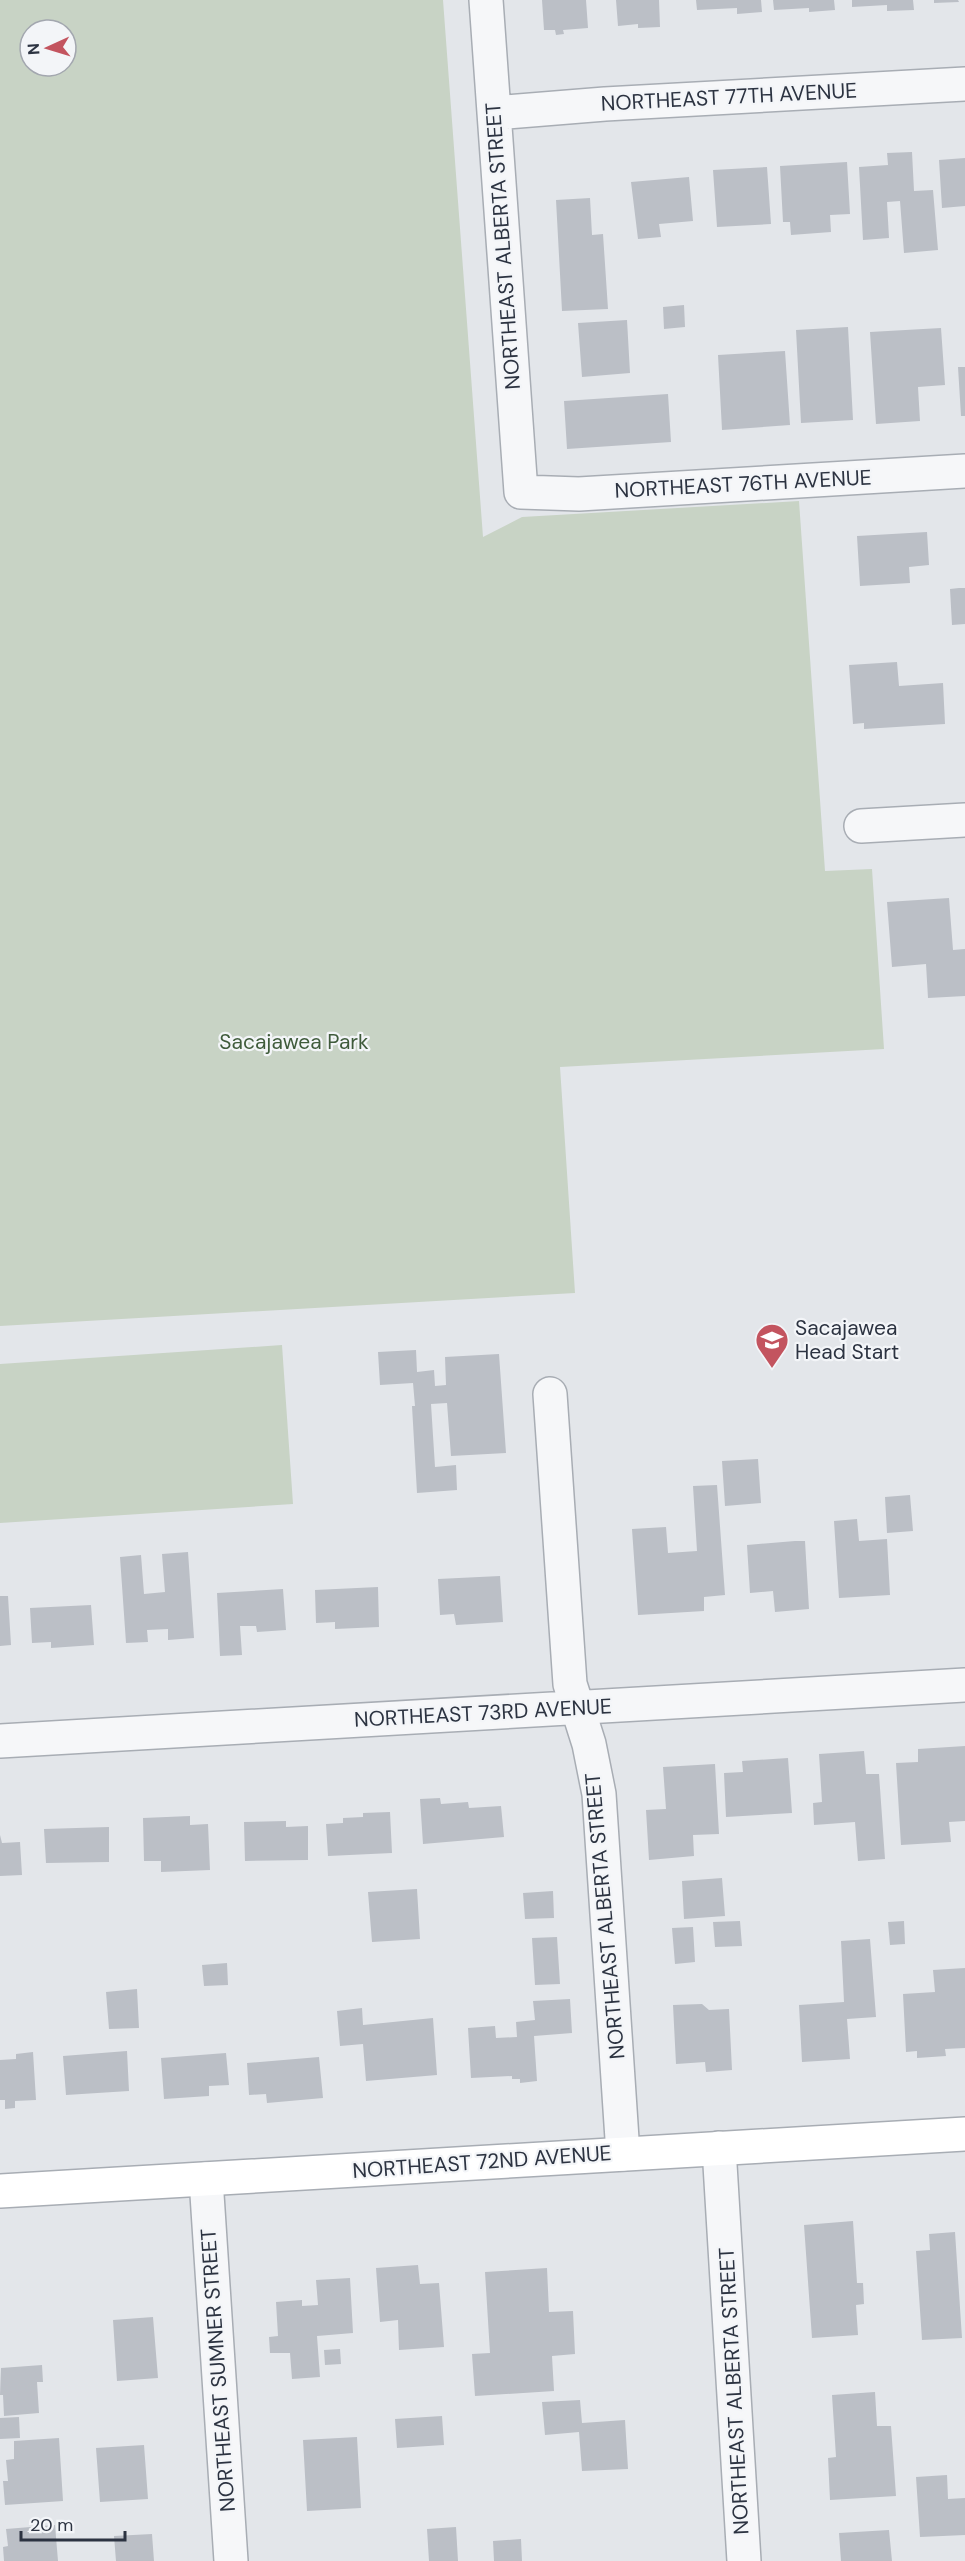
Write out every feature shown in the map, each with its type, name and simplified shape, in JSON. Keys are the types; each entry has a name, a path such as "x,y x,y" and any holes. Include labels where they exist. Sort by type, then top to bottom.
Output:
{"street":[{"name":"NORTHEAST ALBERTA STREET","path":"486,0 521,492"},
{"name":"NORTHEAST 77TH AVENUE","path":"494,113 616,103 965,84"},
{"name":"NORTHEAST 76TH AVENUE","path":"521,492 579,494 965,471"},
{"path":"861,826 965,820"},
{"name":"NORTHEAST ALBERTA STREET","path":"550,1394 570,1684 590,1744 599,1794 623,2154"},
{"name":"NORTHEAST 73RD AVENUE","path":"0,1741 965,1684"},
{"name":"NORTHEAST 72ND AVENUE","path":"0,2191 965,2134"},
{"name":"NORTHEAST ALBERTA STREET","path":"719,2148 744,2561"},
{"name":"NORTHEAST SUMNER STREET","path":"206,2179 231,2561"}],"green space":[{"name":"Sacajawea Park","path":"0,0 443,0 483,537 522,517 799,501 825,871 872,869 884,1049 560,1067 575,1293 0,1326"},
{"path":"282,1345 293,1504 0,1523 0,1364"}],"building":[{"path":"542,0 586,0 588,28 563,30 564,34 556,35 555,30 544,30"},
{"path":"616,0 659,0 660,27 638,28 638,24 618,26"},
{"path":"696,0 761,0 762,12 737,14 737,8 697,10"},
{"path":"773,0 834,0 835,10 809,12 809,8 774,10"},
{"path":"852,0 913,0 914,10 887,11 887,5 852,7"},
{"path":"934,0 958,0 959,2 934,3"},
{"path":"912,152 914,191 933,190 938,250 904,253 900,201 887,202 889,238 863,240 859,167 888,165 887,153"},
{"path":"965,158 965,206 942,208 939,160"},
{"path":"847,162 850,214 830,215 831,232 791,235 790,222 783,222 780,166"},
{"path":"767,167 771,224 717,227 713,170"},
{"path":"689,177 693,221 659,224 661,237 638,239 631,182"},
{"path":"590,198 592,235 603,234 608,309 562,311 556,200"},
{"path":"684,305 685,327 664,329 663,307"},
{"path":"627,320 630,373 582,377 578,323"},
{"path":"848,327 853,420 801,423 796,330"},
{"path":"941,328 945,385 918,387 920,421 876,424 870,332"},
{"path":"785,351 790,425 722,430 718,355"},
{"path":"958,367 965,367 965,416 961,416"},
{"path":"668,394 671,442 567,449 564,401"},
{"path":"927,532 929,565 909,567 910,583 860,586 857,536"},
{"path":"965,588 965,624 952,625 950,589"},
{"path":"897,662 899,686 943,683 945,724 864,729 864,723 853,724 849,665"},
{"path":"949,898 953,950 965,949 965,996 928,998 926,964 892,967 887,902"},
{"path":"416,1350 417,1372 434,1370 435,1386 446,1385 445,1357 499,1354 506,1453 451,1456 447,1403 431,1404 435,1467 456,1465 457,1490 417,1493 412,1406 415,1406 413,1383 380,1385 378,1352"},
{"path":"758,1459 761,1503 725,1506 722,1461"},
{"path":"717,1485 725,1595 704,1597 704,1611 638,1615 632,1529 666,1527 668,1553 697,1551 693,1486"},
{"path":"910,1495 913,1531 887,1533 885,1497"},
{"path":"857,1519 859,1541 887,1539 890,1595 839,1598 834,1521"},
{"path":"805,1541 809,1609 775,1612 773,1591 750,1593 747,1545"},
{"path":"188,1552 194,1638 168,1640 168,1629 147,1630 148,1642 126,1643 120,1557 141,1555 144,1594 165,1592 162,1554"},
{"path":"500,1576 503,1622 456,1625 454,1614 440,1615 438,1579"},
{"path":"378,1587 379,1627 335,1629 335,1622 316,1623 315,1590"},
{"path":"283,1589 286,1630 257,1632 256,1626 240,1626 242,1655 220,1656 217,1593"},
{"path":"0,1596 8,1596 11,1645 0,1646"},
{"path":"91,1605 94,1645 51,1648 51,1642 32,1643 30,1608"},
{"path":"965,1746 965,1821 949,1822 951,1842 901,1845 896,1763 918,1762 918,1749"},
{"path":"864,1751 866,1774 879,1774 885,1859 858,1861 855,1822 814,1825 813,1803 822,1802 819,1754"},
{"path":"788,1758 792,1813 726,1817 724,1773 743,1772 742,1761"},
{"path":"715,1764 719,1834 693,1835 694,1856 649,1860 646,1810 666,1809 663,1767"},
{"path":"440,1798 441,1804 468,1802 469,1808 501,1806 504,1837 423,1844 420,1799"},
{"path":"390,1812 392,1853 328,1856 326,1824 343,1823 343,1818 363,1817 363,1813"},
{"path":"190,1816 190,1825 208,1824 210,1870 161,1872 161,1861 144,1861 143,1818"},
{"path":"286,1821 286,1827 308,1826 308,1860 245,1861 244,1822"},
{"path":"109,1827 109,1862 46,1863 44,1829"},
{"path":"0,1835 2,1843 20,1842 22,1875 0,1876"},
{"path":"722,1878 725,1916 684,1919 682,1881"},
{"path":"417,1889 420,1939 372,1942 368,1892"},
{"path":"553,1891 554,1918 525,1919 523,1893"},
{"path":"740,1921 742,1946 715,1947 713,1922"},
{"path":"904,1921 905,1944 890,1945 888,1922"},
{"path":"693,1927 695,1962 675,1964 672,1928"},
{"path":"557,1937 560,1984 535,1985 532,1938"},
{"path":"870,1939 876,2017 847,2019 850,2059 802,2062 799,2005 844,2002 841,1941"},
{"path":"227,1963 228,1985 204,1986 202,1965"},
{"path":"965,1968 965,2048 945,2049 946,2056 917,2058 917,2051 906,2052 903,1994 935,1992 933,1970"},
{"path":"137,1989 139,2028 109,2029 106,1992"},
{"path":"570,1999 572,2033 534,2036 537,2081 520,2083 520,2079 512,2079 512,2076 471,2078 468,2028 495,2026 496,2038 517,2037 516,2022 535,2020 533,2001"},
{"path":"702,2004 709,2010 729,2009 732,2070 706,2072 705,2062 676,2064 673,2005"},
{"path":"362,2008 363,2025 433,2018 437,2075 366,2081 363,2044 340,2046 337,2011"},
{"path":"127,2051 129,2091 66,2095 63,2056"},
{"path":"33,2052 36,2100 15,2101 15,2108 5,2109 5,2100 0,2100 0,2060 16,2059 16,2054"},
{"path":"226,2053 229,2085 209,2086 209,2096 164,2099 161,2058"},
{"path":"319,2057 323,2098 267,2103 266,2094 249,2095 247,2063"},
{"path":"853,2221 857,2283 863,2283 864,2304 856,2305 858,2335 812,2338 804,2225"},
{"path":"955,2232 962,2338 922,2340 916,2251 930,2250 929,2234"},
{"path":"418,2265 420,2284 439,2283 444,2347 399,2350 398,2320 380,2322 376,2268"},
{"path":"547,2268 549,2312 573,2311 575,2354 552,2356 554,2391 475,2396 472,2354 490,2353 485,2272"},
{"path":"350,2278 353,2333 317,2336 320,2377 292,2379 290,2353 270,2353 269,2337 278,2336 276,2302 302,2300 302,2306 318,2305 316,2280"},
{"path":"153,2317 158,2378 117,2381 113,2320"},
{"path":"340,2349 341,2364 325,2365 324,2350"},
{"path":"42,2365 43,2382 37,2382 39,2413 4,2416 3,2395 0,2395 1,2368"},
{"path":"875,2392 877,2426 891,2426 896,2496 830,2500 828,2458 836,2457 832,2395"},
{"path":"580,2400 582,2423 625,2420 628,2469 582,2471 579,2432 545,2435 542,2402"},
{"path":"442,2416 444,2445 397,2448 395,2419"},
{"path":"19,2417 20,2438 0,2439 0,2418"},
{"path":"357,2437 361,2508 307,2511 303,2440"},
{"path":"59,2438 63,2501 5,2505 3,2481 8,2481 6,2460 14,2459 14,2441"},
{"path":"144,2445 148,2499 100,2502 96,2448"},
{"path":"947,2475 948,2499 965,2498 965,2535 920,2537 916,2477"},
{"path":"55,2525 58,2561 4,2561 3,2547 8,2546 6,2529"},
{"path":"456,2527 458,2561 429,2561 427,2529"},
{"path":"889,2530 892,2561 841,2561 839,2533"},
{"path":"152,2534 154,2561 116,2561 114,2536"},
{"path":"521,2539 522,2561 494,2561 493,2541"}],"place":[{"name":"Sacajawea Head Start","path":"772,1369"}]}
